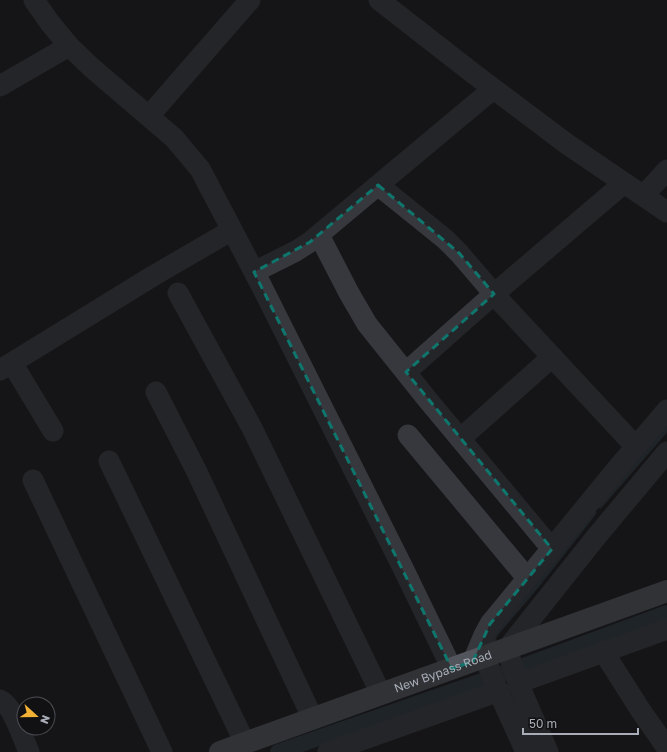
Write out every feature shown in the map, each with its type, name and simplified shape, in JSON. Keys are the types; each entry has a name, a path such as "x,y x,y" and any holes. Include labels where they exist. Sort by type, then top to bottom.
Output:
{"main road":[{"name":"New Bypass Road","path":"223,751 452,668 489,673 513,668 667,591"}],"street":[{"path":"34,0 69,46 92,68 174,138 200,169 254,272 452,668"},
{"path":"149,116 250,0"},
{"path":"390,3 493,88 568,144 667,212"},
{"path":"1,83 69,46"},
{"path":"254,272 296,251 319,235 493,88"},
{"path":"643,196 667,170"},
{"path":"406,372 494,294 624,183"},
{"path":"378,184 445,239 459,253 494,294 636,447"},
{"path":"54,431 6,367 153,276 232,230"},
{"path":"319,235 367,324 460,439 552,548"},
{"path":"178,293 252,428 381,694"},
{"path":"460,439 552,357"},
{"path":"156,392 196,470 314,718"},
{"path":"526,752 489,673 484,635 490,624 667,410"},
{"path":"408,435 528,578"},
{"path":"513,668 596,536 667,452"},
{"path":"109,461 245,743"},
{"path":"33,480 162,752"},
{"path":"513,668 604,651 665,632"},
{"path":"604,651 640,710 667,748"},
{"path":"513,668 548,752"},
{"path":"328,752 489,673"},
{"path":"0,700 5,702 10,709 28,752"}],"highlighted area":[{"path":"378,185 459,253 494,294 406,372 552,549 490,624 473,661 452,669 254,272 310,242"}],"waterway":[{"path":"600,506 667,429"},
{"path":"493,642 495,635 535,588 594,513"},
{"path":"278,752 505,673 667,613"}]}
